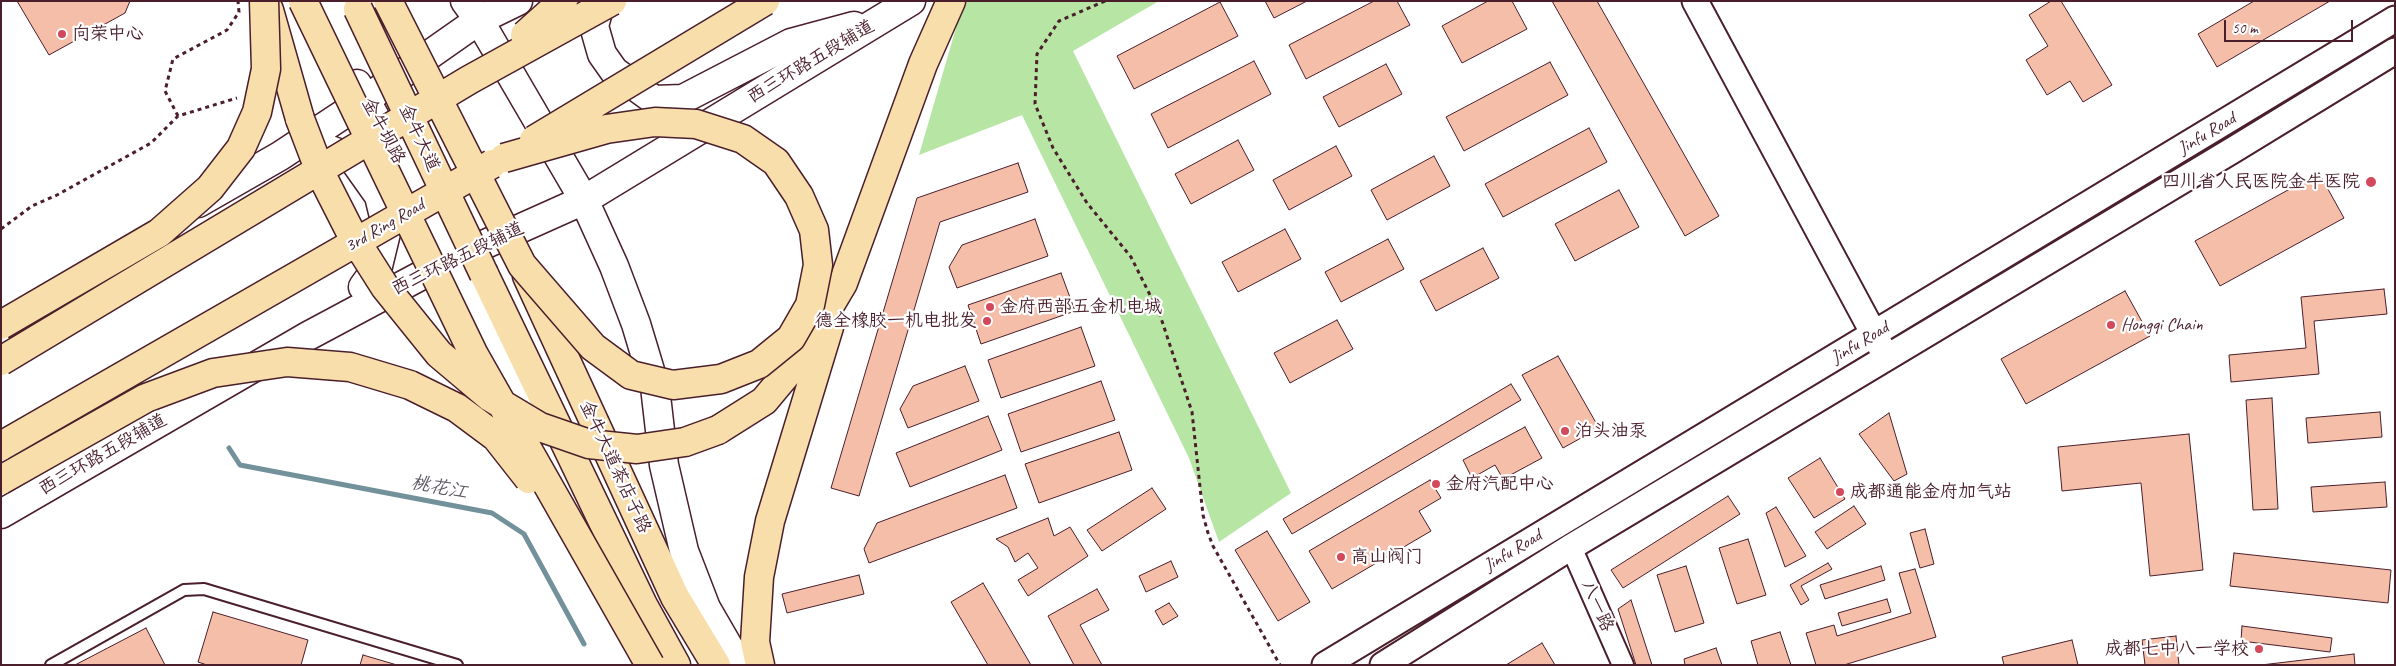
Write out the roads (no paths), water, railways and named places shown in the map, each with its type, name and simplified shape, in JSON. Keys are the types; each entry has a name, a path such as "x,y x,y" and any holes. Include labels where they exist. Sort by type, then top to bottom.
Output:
{"highway":[{"path":"265,1 300,119 320,174 361,250 385,287 439,354 490,397 540,427 589,444 637,449 685,442 718,430 764,401 795,364 843,283"},
{"path":"1,325 159,233 210,188 241,148 257,112 266,69 265,1"},
{"path":"303,1 474,355 649,665"},
{"name":"金牛大道","path":"354,1 484,274"},
{"name":"金牛大道","path":"388,1 522,265"},
{"path":"469,80 554,11 563,1"},
{"path":"1,361 469,80 612,1"},
{"name":"3rd Ring Road","path":"1,446 504,158 765,1"},
{"path":"760,665 755,642 758,576 770,522 843,283 923,64 951,1"},
{"path":"504,158 606,129 655,122 696,124 743,139 776,162 800,196 814,230 818,266 810,305 791,338 759,364 744,370 720,379 673,385 631,375 593,347 522,265"},
{"name":"金牛大道茶店子路","path":"522,265 675,597 716,665"},
{"name":"金牛大道茶店子路","path":"484,274 638,596 676,665"},
{"path":"1,480 146,398 214,373 287,362 350,367 410,385 457,408 496,437 588,554"}],"main road":[{"name":"金牛坝路","path":"317,1 365,100 452,259"},
{"path":"1,317 280,156 365,100 472,10 518,1"},
{"path":"601,1 594,26 602,54 614,71 654,100 683,99 791,43 882,19"},
{"name":"西三环路五段辅道","path":"1,514 308,336 452,259 584,200 911,1"},
{"path":"472,10 584,200 614,266 636,324 655,387 664,465 684,551 706,608 739,665"},
{"path":"280,156 330,150 352,158 379,196 387,230 378,266 356,296 308,336"},
{"path":"490,338 613,596 649,665"}],"street":[{"path":"1695,1 1887,358"},
{"name":"Jinfu Road","path":"1325,665 2395,19"},
{"name":"Jinfu Road","path":"1384,665 1571,547 2225,156 2395,50"},
{"path":"452,259 490,338"},
{"name":"八一路","path":"1571,547 1623,665"}],"lane":[{"path":"51,665 184,590 204,589 457,665"}],"waterway":[{"name":"桃花江","path":"229,448 240,465 492,513 524,534 584,644"}],"place":[{"name":"向荣中心","path":"62,34"},
{"name":"四川省人民医院金牛医院","path":"2371,182"},
{"name":"金府西部五金机电城","path":"990,307"},
{"name":"德全橡胶一机电批发","path":"987,321"},
{"name":"Hongqi Chain","path":"2111,325"},
{"name":"泊头油泵","path":"1565,431"},
{"name":"金府汽配中心","path":"1436,484"},
{"name":"成都通能金府加气站","path":"1840,492"},
{"name":"高山阀门","path":"1341,557"},
{"name":"成都七中八一学校","path":"2259,649"}]}
